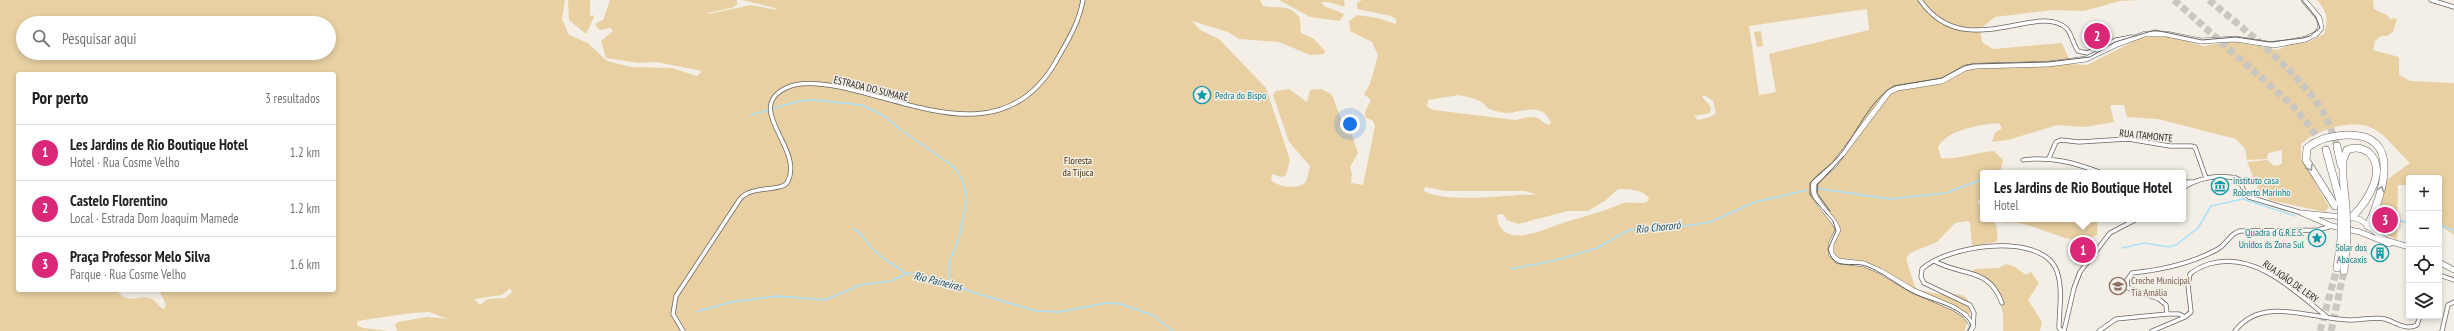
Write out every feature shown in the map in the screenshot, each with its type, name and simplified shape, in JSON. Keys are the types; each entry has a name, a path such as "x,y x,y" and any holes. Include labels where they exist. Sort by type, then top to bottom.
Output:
{"highway":[{"path":"2341,206 2306,160 2307,148 2315,141 2327,138 2353,135 2363,136 2376,144 2383,154 2384,165 2382,187 2368,226"},
{"path":"2337,146 2343,182"},
{"path":"2337,268 2344,238 2341,224 2343,160 2347,150 2356,148 2367,152 2374,159 2376,173 2367,200 2352,217"},
{"path":"2326,150 2341,206 2344,238 2344,271"}],"street":[{"name":"ESTRADA DO SUMARÉ","path":"683,331 673,314 676,296 740,199 749,191 780,187 786,185 789,180 788,154 770,113 771,101 775,95 794,85 821,85 863,92 936,112 968,116 992,112 1008,107 1035,92 1046,79 1076,24 1083,0"},
{"path":"1920,0 1934,16 1952,26 1973,32 2030,22 2056,23 2067,29 2078,51 2087,53 2116,40 2156,33 2201,41 2236,39 2268,44 2306,40 2316,34 2321,28 2319,18 2304,0"},
{"path":"2431,0 2454,7"},
{"path":"1972,328 1965,315 1954,308 1912,290 1880,271 1864,264 1833,258 1830,249 1838,230 1835,220 1813,192 1816,179 1834,165 1878,103 1893,89 1942,81 1965,68 1976,66 2049,64 2090,58 2115,45 2137,37"},
{"name":"RUA ITAMONTE","path":"2049,158 2056,142 2061,140 2079,142 2128,139 2170,146 2192,146 2196,148 2206,178"},
{"path":"2023,160 2049,158 2081,165 2094,170"},
{"path":"2186,182 2206,178 2236,178 2240,180 2244,192 2249,197 2302,213 2329,225 2360,232 2381,242 2406,246"},
{"path":"2186,186 2192,182"},
{"path":"2302,213 2335,217 2352,217 2361,220 2377,235 2396,244"},
{"path":"2328,216 2329,225"},
{"path":"2167,314 2166,305 2159,299 2128,288 2128,276 2132,273 2161,270 2200,258 2220,248 2235,232 2318,230 2329,225 2335,217"},
{"path":"2351,230 2349,222 2352,217"},
{"path":"2063,331 2074,288 2080,272 2110,233 2130,222"},
{"path":"2360,232 2368,226"},
{"path":"1972,328 1974,314 1970,305 1922,281 1922,269 1934,261 1957,252 1995,246 2016,246 2039,253 2048,259 2056,269 2060,287 2059,328 2063,331"},
{"name":"RUA JOÃO DE LERY","path":"2185,317 2191,312 2188,284 2190,274 2219,261 2233,260 2256,266 2290,287 2327,317"},
{"path":"1934,261 1948,268 1980,275 1992,283 2002,303"},
{"path":"2442,264 2454,270"},
{"path":"2442,277 2454,280"},
{"path":"2442,331 2448,305 2454,302"},
{"path":"2235,331 2241,324 2249,319 2277,311 2348,320 2383,319 2410,327 2416,325 2419,319"},
{"path":"2099,331 2116,319 2167,314 2179,314 2185,317"},
{"path":"2152,331 2185,317"}],"green space":[{"name":"Floresta da Tijuca","path":"0,0 565,0 562,19 569,35 588,43 607,61 631,67 672,68 697,76 702,71 656,62 640,63 606,58 601,41 613,31 610,28 600,30 595,25 603,20 610,0 737,0 737,5 731,8 707,13 708,14 751,5 776,10 775,8 742,0 1260,0 1263,6 1287,8 1295,13 1300,19 1301,33 1314,39 1325,51 1324,54 1310,55 1279,42 1239,39 1228,32 1192,21 1200,30 1219,39 1266,88 1290,160 1286,175 1282,177 1272,174 1271,180 1288,187 1298,186 1306,182 1310,166 1289,142 1273,95 1276,91 1289,89 1307,102 1310,90 1322,89 1332,95 1343,124 1351,132 1358,153 1350,167 1352,174 1351,183 1363,185 1375,126 1373,121 1365,117 1365,112 1371,100 1364,94 1370,84 1378,55 1372,42 1350,31 1349,21 1357,15 1378,18 1396,24 1396,19 1391,16 1357,9 1357,3 1362,0 2140,0 2120,1 2084,11 2053,10 1995,17 1980,29 1982,42 1993,49 2062,43 2071,64 2087,65 2142,37 2170,37 2204,46 2232,41 2278,50 2290,44 2309,42 2324,34 2327,20 2325,12 2317,0 2373,0 2374,9 2387,15 2391,20 2393,18 2397,19 2393,32 2387,36 2381,36 2375,41 2373,50 2399,57 2399,75 2410,81 2454,83 2454,239 2453,234 2442,227 2442,175 2406,175 2406,185 2398,185 2397,240 2371,226 2388,179 2410,163 2380,133 2367,126 2337,126 2317,134 2301,144 2301,158 2329,207 2325,212 2270,200 2258,189 2247,162 2267,160 2274,166 2282,164 2282,150 2268,153 2267,159 2247,160 2245,149 2236,139 2158,119 2127,117 2124,105 2110,105 2114,122 2085,127 2057,125 2008,140 1992,142 1995,133 2002,128 1999,123 1965,129 1949,136 1938,147 1941,158 1954,158 1994,151 2003,160 2001,170 1980,170 1980,200 1977,202 1980,204 1980,222 1994,222 1997,233 1996,242 1972,246 1970,223 1968,221 1955,223 1937,242 1910,253 1906,258 1917,289 1939,294 1958,294 1962,295 1969,301 1970,309 1965,331 397,331 395,325 398,322 427,317 448,319 429,312 357,321 357,325 363,328 388,331 0,331","holes":["1867,9 1869,30 1769,54 1776,92 1759,95 1749,26","1459,95 1477,100 1489,109 1501,112 1508,113 1539,110 1548,117 1551,124 1545,124 1534,117 1515,120 1434,110 1427,107 1428,100","1704,95 1713,101 1716,113 1711,117 1698,120 1694,116 1710,113 1711,107 1702,97","1426,187 1445,191 1525,191 1535,194 1468,198 1430,194 1423,190","1618,189 1638,191 1646,195 1649,198 1648,201 1642,203 1624,203 1539,232 1516,235 1507,233 1500,227 1497,215 1503,214 1507,220 1518,224 1568,211 1588,211 1606,200","510,288 512,292 505,298 488,299 480,305 474,299 502,295"]},
{"path":"568,0 590,0 590,16 593,15 594,17 586,34 569,20"},
{"path":"1279,0 1344,0 1345,7 1329,2 1321,2 1324,6 1344,14 1340,21 1310,17"},
{"path":"1761,31 1763,46 1757,47 1754,32"},
{"path":"2002,222 2098,222 2097,235 2087,239 2075,240 2028,225"},
{"path":"2006,264 2015,267 2026,275 2031,272 2039,283 2028,300 2042,322 2040,331 2003,331 2003,314 1999,296 1973,271 1975,269 1999,268"}],"waterway":[{"path":"751,115 799,101 815,100 862,105 884,116 901,130 953,166 962,179 967,198 959,238 949,264 949,282"},
{"name":"Rio Chororó","path":"1815,188 1890,199 1946,193 1980,180"},
{"name":"Rio Chororó","path":"1511,269 1557,260 1597,248 1629,230 1685,226 1710,222 1755,202 1807,190"},
{"path":"2122,248 2144,243 2169,247 2176,245 2198,228 2211,206 2243,199 2295,216"},
{"path":"2386,217 2406,222"},
{"path":"2442,225 2454,231"},
{"path":"853,228 860,233 871,247 884,259 906,274"},
{"name":"Rio Paineiras","path":"698,311 732,302 777,296 825,300 860,285 891,281 908,273 943,280 972,292 1036,311 1059,312 1106,303 1121,304 1152,315 1173,331"}],"tunnel":[{"path":"2174,0 2293,106 2308,124 2326,150"},
{"path":"2209,0 2281,62 2307,89 2324,114 2337,146"},
{"path":"2320,331 2337,268"},
{"path":"2331,331 2344,271"}],"tram line":[{"path":"1968,331 1971,325 1966,318 1952,308 1911,292 1878,271 1866,266 1838,263 1833,259 1828,249 1836,231 1833,221 1810,195 1810,183 1837,158 1877,100 1885,92 1894,86 1942,78 1964,66 1973,64 2048,62 2090,57 2115,42 2155,30 2202,40 2236,37 2269,42 2303,38 2310,36 2320,28 2316,17 2302,0"},
{"path":"1830,211 1817,193 1818,184 1844,156"}],"place":[{"name":"Castelo Florentino","path":"2097,36"},
{"name":"Pedra do Bispo","path":"1202,95"},
{"name":"instituto casa Roberto Marinho","path":"2220,186"},
{"name":"Praça Professor Melo Silva","path":"2385,220"},
{"name":"Quadra d G.R.E.S. Unidos ds Zona Sul","path":"2317,238"},
{"name":"Les Jardins de Rio Boutique Hotel","path":"2083,250"},
{"name":"Solar dos Abacaxis","path":"2380,253"},
{"name":"Creche Municipal Tia Amália","path":"2118,286"}]}
